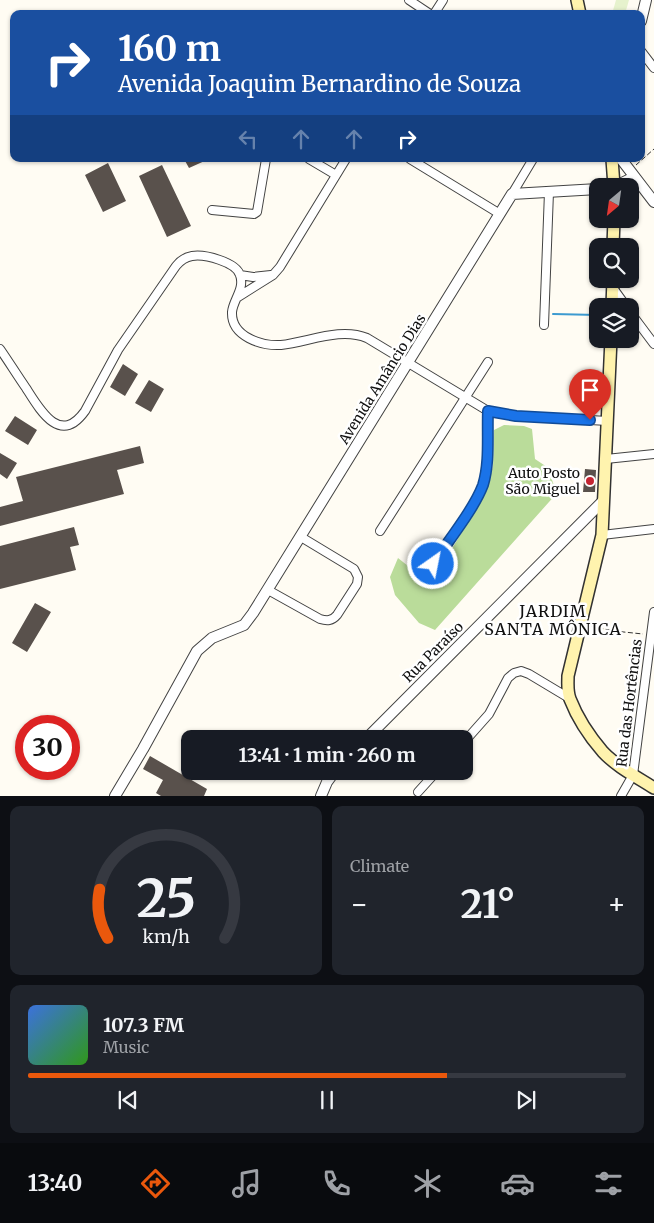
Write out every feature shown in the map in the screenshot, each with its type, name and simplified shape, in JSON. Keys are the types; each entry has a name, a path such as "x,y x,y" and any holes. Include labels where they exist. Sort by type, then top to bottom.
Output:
{"main road":[{"path":"612,162 614,178"},
{"path":"611,348 602,535 568,676 567,689 585,727 603,752 654,788"}],"street":[{"path":"409,0 425,10"},
{"path":"645,56 654,68"},
{"path":"212,210 254,214 257,212 265,162"},
{"path":"314,162 336,175"},
{"path":"238,297 273,275 287,257 344,162"},
{"path":"415,162 500,214"},
{"name":"Avenida Amâncio Dias","path":"115,796 144,749 197,651 212,638 244,625 253,613 531,162"},
{"path":"623,162 654,202"},
{"path":"626,178 632,174"},
{"path":"512,194 589,190"},
{"path":"544,325 549,192"},
{"path":"0,349 42,413 56,424 70,424 85,412 118,350 169,275 180,261 196,256 219,260 233,266 240,275 242,282 232,313 235,325 244,335 258,342 272,346 339,334 357,334 488,411 516,416 608,421"},
{"path":"240,275 253,277 273,275"},
{"path":"639,324 654,344"},
{"path":"380,532 488,362"},
{"path":"433,564 477,498 483,483 486,466 488,411"},
{"path":"606,458 654,454"},
{"name":"Rua Paraíso","path":"375,730 604,500"},
{"path":"602,535 654,529"},
{"path":"268,590 320,620 333,620 338,615 357,584 358,577 354,569 301,537"},
{"name":"Rua das Hortências","path":"621,796 633,775 654,612"},
{"path":"473,732 488,714 508,678 514,673 522,671 529,674 570,698"},
{"path":"108,796 132,756 144,749"},
{"path":"321,796 328,780"},
{"path":"418,792 429,780"}],"path":[{"path":"645,159 654,149"},
{"path":"632,174 643,162"},
{"path":"581,623 614,631 651,635"}],"green space":[{"path":"616,0 629,0 626,10 613,10"},
{"path":"504,425 524,426 532,429 535,459 547,467 557,493 435,630 419,623 395,595 390,577 398,558 428,582 439,570 485,494 493,466 494,430"}],"building":[{"path":"186,162 202,162 189,168"},
{"path":"108,163 126,201 103,212 85,175"},
{"path":"162,165 191,226 167,237 139,176"},
{"path":"123,364 138,374 125,396 110,387"},
{"path":"149,380 164,389 151,412 135,403"},
{"path":"15,416 37,430 28,445 5,431"},
{"path":"140,446 144,463 117,470 124,494 0,526 0,507 23,501 16,477"},
{"path":"0,453 17,463 7,479 0,474"},
{"name":"Auto Posto São Miguel","path":"585,469 596,470 595,492 583,492"},
{"path":"74,527 79,545 70,547 76,570 0,589 0,546"},
{"path":"35,603 51,612 27,652 12,643"},
{"path":"150,756 181,774 181,780 191,780 207,789 204,796 161,796 156,793 163,780 143,769"}],"waterway":[{"path":"553,314 589,315"}],"place":[{"name":"Auto Posto São Miguel","path":"590,481"}],"district":[{"name":"JARDIM SANTA MÔNICA","path":"553,620"}],"route":[{"path":"433,564 477,498 483,483 486,466 488,411 516,416 590,420"}]}
